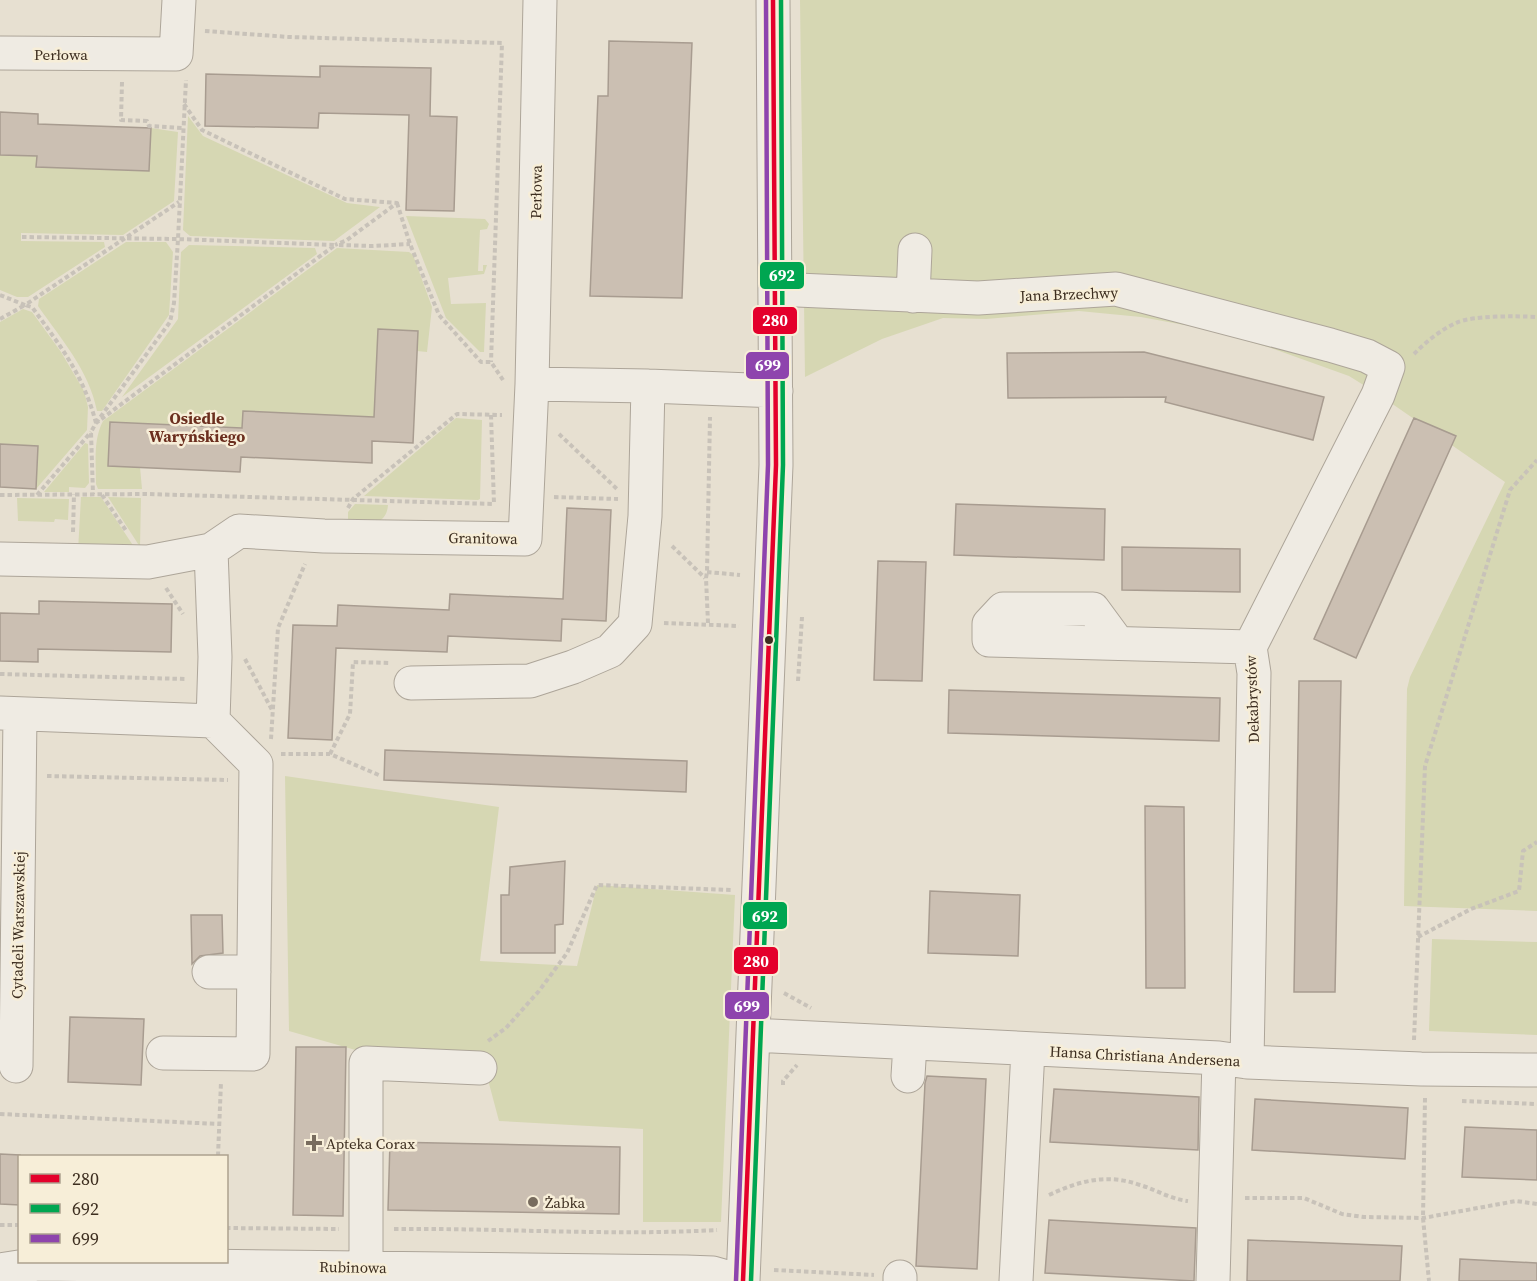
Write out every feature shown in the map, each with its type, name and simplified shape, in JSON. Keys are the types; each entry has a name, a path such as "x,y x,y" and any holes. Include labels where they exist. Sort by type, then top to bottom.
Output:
{"street":[{"name":"Perłowa","path":"0,53 176,54 179,0"},
{"name":"Perłowa","path":"520,385 540,0"},
{"path":"742,1281 775,489 773,0"},
{"path":"913,296 915,250"},
{"name":"Jana Brzechwy","path":"775,289 978,298 1116,289 1330,345 1367,356 1388,368"},
{"name":"Dekabrystów","path":"1213,1281 1233,1060 1254,673 1250,647 1378,395 1388,368"},
{"path":"520,385 648,386 776,391"},
{"name":"Granitowa","path":"0,559 148,562 211,550 239,531 324,536 525,539 520,385"},
{"path":"411,683 530,681 573,667 610,651 635,624 645,516 648,386"},
{"path":"211,550 215,657 213,722"},
{"path":"1118,643 1250,647"},
{"path":"10,714 213,722 256,764 253,1054 163,1053"},
{"name":"Cytadeli Warszawskiej","path":"10,714 19,781 16,1066"},
{"path":"209,972 254,972"},
{"name":"Hansa Christiana Andersena","path":"753,1035 1422,1069 1537,1070"},
{"path":"908,1076 910,1044"},
{"path":"1016,1281 1028,1050"},
{"path":"366,1267 366,1062 480,1068"},
{"name":"Rubinowa","path":"0,1270 38,1264 366,1267 713,1273 742,1281"}],"path":[{"path":"198,30 289,37 502,43 491,362"},
{"path":"37,495 92,432 96,423 170,322 174,303 186,70"},
{"path":"122,75 121,120 147,121 149,126 183,128"},
{"path":"184,104 202,130 345,199 397,203"},
{"path":"0,319 25,305 179,202"},
{"path":"397,203 410,244 440,315 481,362 491,362 520,385"},
{"path":"96,423 335,245 347,240 397,203"},
{"path":"22,237 178,239 373,246 410,244"},
{"path":"0,295 32,307 75,367 90,399 96,423"},
{"path":"1388,368 1407,360 1427,340 1458,322 1507,316 1537,317"},
{"path":"353,500 456,414 506,416"},
{"path":"491,415 493,504"},
{"path":"708,623 706,578 710,415"},
{"path":"552,429 620,491"},
{"path":"92,432 93,494"},
{"path":"1413,1046 1425,766 1510,490 1537,460"},
{"path":"74,494 74,524"},
{"path":"102,494 127,532"},
{"path":"0,495 102,494 499,503"},
{"path":"551,496 628,499"},
{"path":"672,545 706,578"},
{"path":"274,747 271,740 278,628 309,555"},
{"path":"707,572 740,575"},
{"path":"164,585 188,621"},
{"path":"660,623 708,623 739,626"},
{"path":"240,651 272,711"},
{"path":"330,754 350,714 353,662"},
{"path":"0,674 169,679"},
{"path":"277,754 330,754 381,776"},
{"path":"19,781 234,780"},
{"path":"1417,937 1471,909 1519,891 1523,851 1537,842"},
{"path":"442,1066 470,1054 506,1028 539,990 567,953 597,885 738,890"},
{"path":"784,983 784,993 819,1012"},
{"path":"218,1155 222,1054"},
{"path":"782,1091 783,1081 799,1064"},
{"path":"1425,1091 1423,1218 1429,1281"},
{"path":"1425,1100 1437,1100"},
{"path":"1459,1101 1537,1104"},
{"path":"0,1114 219,1124"},
{"path":"1020,1210 1074,1184 1090,1180 1132,1183 1176,1200 1198,1202"},
{"path":"1245,1198 1304,1198 1342,1214 1364,1217 1423,1218 1515,1201 1537,1204"},
{"path":"0,1225 18,1225"},
{"path":"228,1228 366,1230 460,1228 685,1232"},
{"path":"774,1281 774,1270 900,1279"}],"green space":[{"path":"800,0 1537,0 1537,911 1404,906 1407,689 1410,677 1505,482 1349,376 1271,348 1206,329 1141,317 1079,311 986,319 943,318 882,339 805,377"},
{"path":"188,116 203,136 347,203 380,207 334,241 190,236 183,230"},
{"path":"151,128 178,132 174,201 123,235 21,233 21,241 104,242 105,247 28,297 17,297 0,290 0,155 37,156 36,166"},
{"path":"406,216 485,219 489,224 487,229 480,230 478,271 483,271 483,265 487,265 484,274 448,278 451,304 486,303 484,352 480,352 446,318"},
{"path":"126,242 166,242 173,252 169,315 102,411 97,411 81,368 38,306 39,299"},
{"path":"189,245 315,248 317,254 122,397 178,319 181,252"},
{"path":"337,248 409,252 413,255 432,307 427,352 417,351 418,331 378,330 374,417 243,411 242,428 110,422 108,466 140,467 142,489 98,489 96,452 103,421"},
{"path":"23,309 32,312 61,352 84,391 88,407 87,430 36,489 38,446 0,444 0,322"},
{"path":"456,418 482,420 480,499 364,496"},
{"path":"85,443 88,444 89,483 85,488 69,487 69,492 44,492"},
{"path":"81,497 101,497 138,553 78,551"},
{"path":"108,497 141,498 140,547"},
{"path":"17,498 69,499 68,520 18,521"},
{"path":"355,504 388,505 386,513 379,521 348,522 348,512"},
{"path":"285,776 499,807 480,961 577,966 597,885 735,895 721,1222 643,1222 643,1129 499,1121 483,1061 373,1055 289,1031"},
{"path":"1432,939 1537,942 1537,1035 1429,1031"}],"building":[{"path":"609,41 692,43 682,298 590,296 598,96 608,96"},
{"path":"320,66 431,68 430,116 457,117 454,211 406,210 409,115 319,113 318,128 205,126 206,74 320,77"},
{"path":"0,112 38,114 38,124 151,128 149,171 36,167 37,156 0,155"},
{"path":"378,329 418,331 413,443 372,441 372,463 241,457 240,472 108,466 110,422 242,428 243,411 374,417"},
{"path":"1144,352 1324,397 1313,440 1165,402 1166,397 1008,398 1007,353"},
{"path":"1414,418 1456,436 1356,658 1314,639"},
{"path":"0,444 38,446 36,489 0,487"},
{"path":"956,504 1105,509 1104,560 954,555"},
{"path":"567,508 611,510 606,621 562,619 561,641 448,636 447,652 336,648 332,740 288,738 293,625 337,626 338,605 449,610 450,594 563,599"},
{"path":"1122,547 1240,549 1240,592 1122,590"},
{"path":"878,561 926,562 922,681 874,680"},
{"path":"39,601 172,604 171,652 38,649 38,662 0,661 0,613 39,614"},
{"path":"1299,681 1341,681 1335,992 1294,992"},
{"path":"949,690 1220,698 1219,741 948,733"},
{"path":"385,750 687,761 686,792 384,780"},
{"path":"1145,806 1184,807 1185,988 1146,988"},
{"path":"565,861 563,924 555,925 555,953 501,953 501,895 509,895 510,867"},
{"path":"930,891 1020,895 1018,956 928,953"},
{"path":"191,915 222,915 223,953 200,956 192,964"},
{"path":"70,1017 144,1019 141,1085 68,1082"},
{"path":"296,1047 346,1047 343,1216 293,1215"},
{"path":"927,1076 986,1079 977,1269 916,1266"},
{"path":"1054,1089 1199,1097 1198,1150 1050,1142"},
{"path":"1255,1099 1408,1108 1405,1159 1252,1150"},
{"path":"1465,1127 1537,1130 1537,1180 1462,1177"},
{"path":"390,1142 620,1147 619,1214 388,1210"},
{"path":"0,1154 20,1155 18,1155 18,1205 0,1204"},
{"path":"1049,1220 1196,1228 1194,1281 1045,1273"},
{"path":"1248,1240 1402,1246 1400,1281 1247,1281"},
{"path":"1460,1259 1537,1263 1537,1281 1459,1281"}],"transit line":[{"name":"699","path":"736,1281 768,465 766,0"},
{"name":"280","path":"743,1281 776,465 773,0"},
{"name":"692","path":"751,1281 783,465 781,0"}],"place":[{"name":"Apteka Corax","path":"314,1143"},
{"name":"Żabka","path":"533,1202"}],"district":[{"name":"Osiedle Waryńskiego","path":"197,427"}]}
